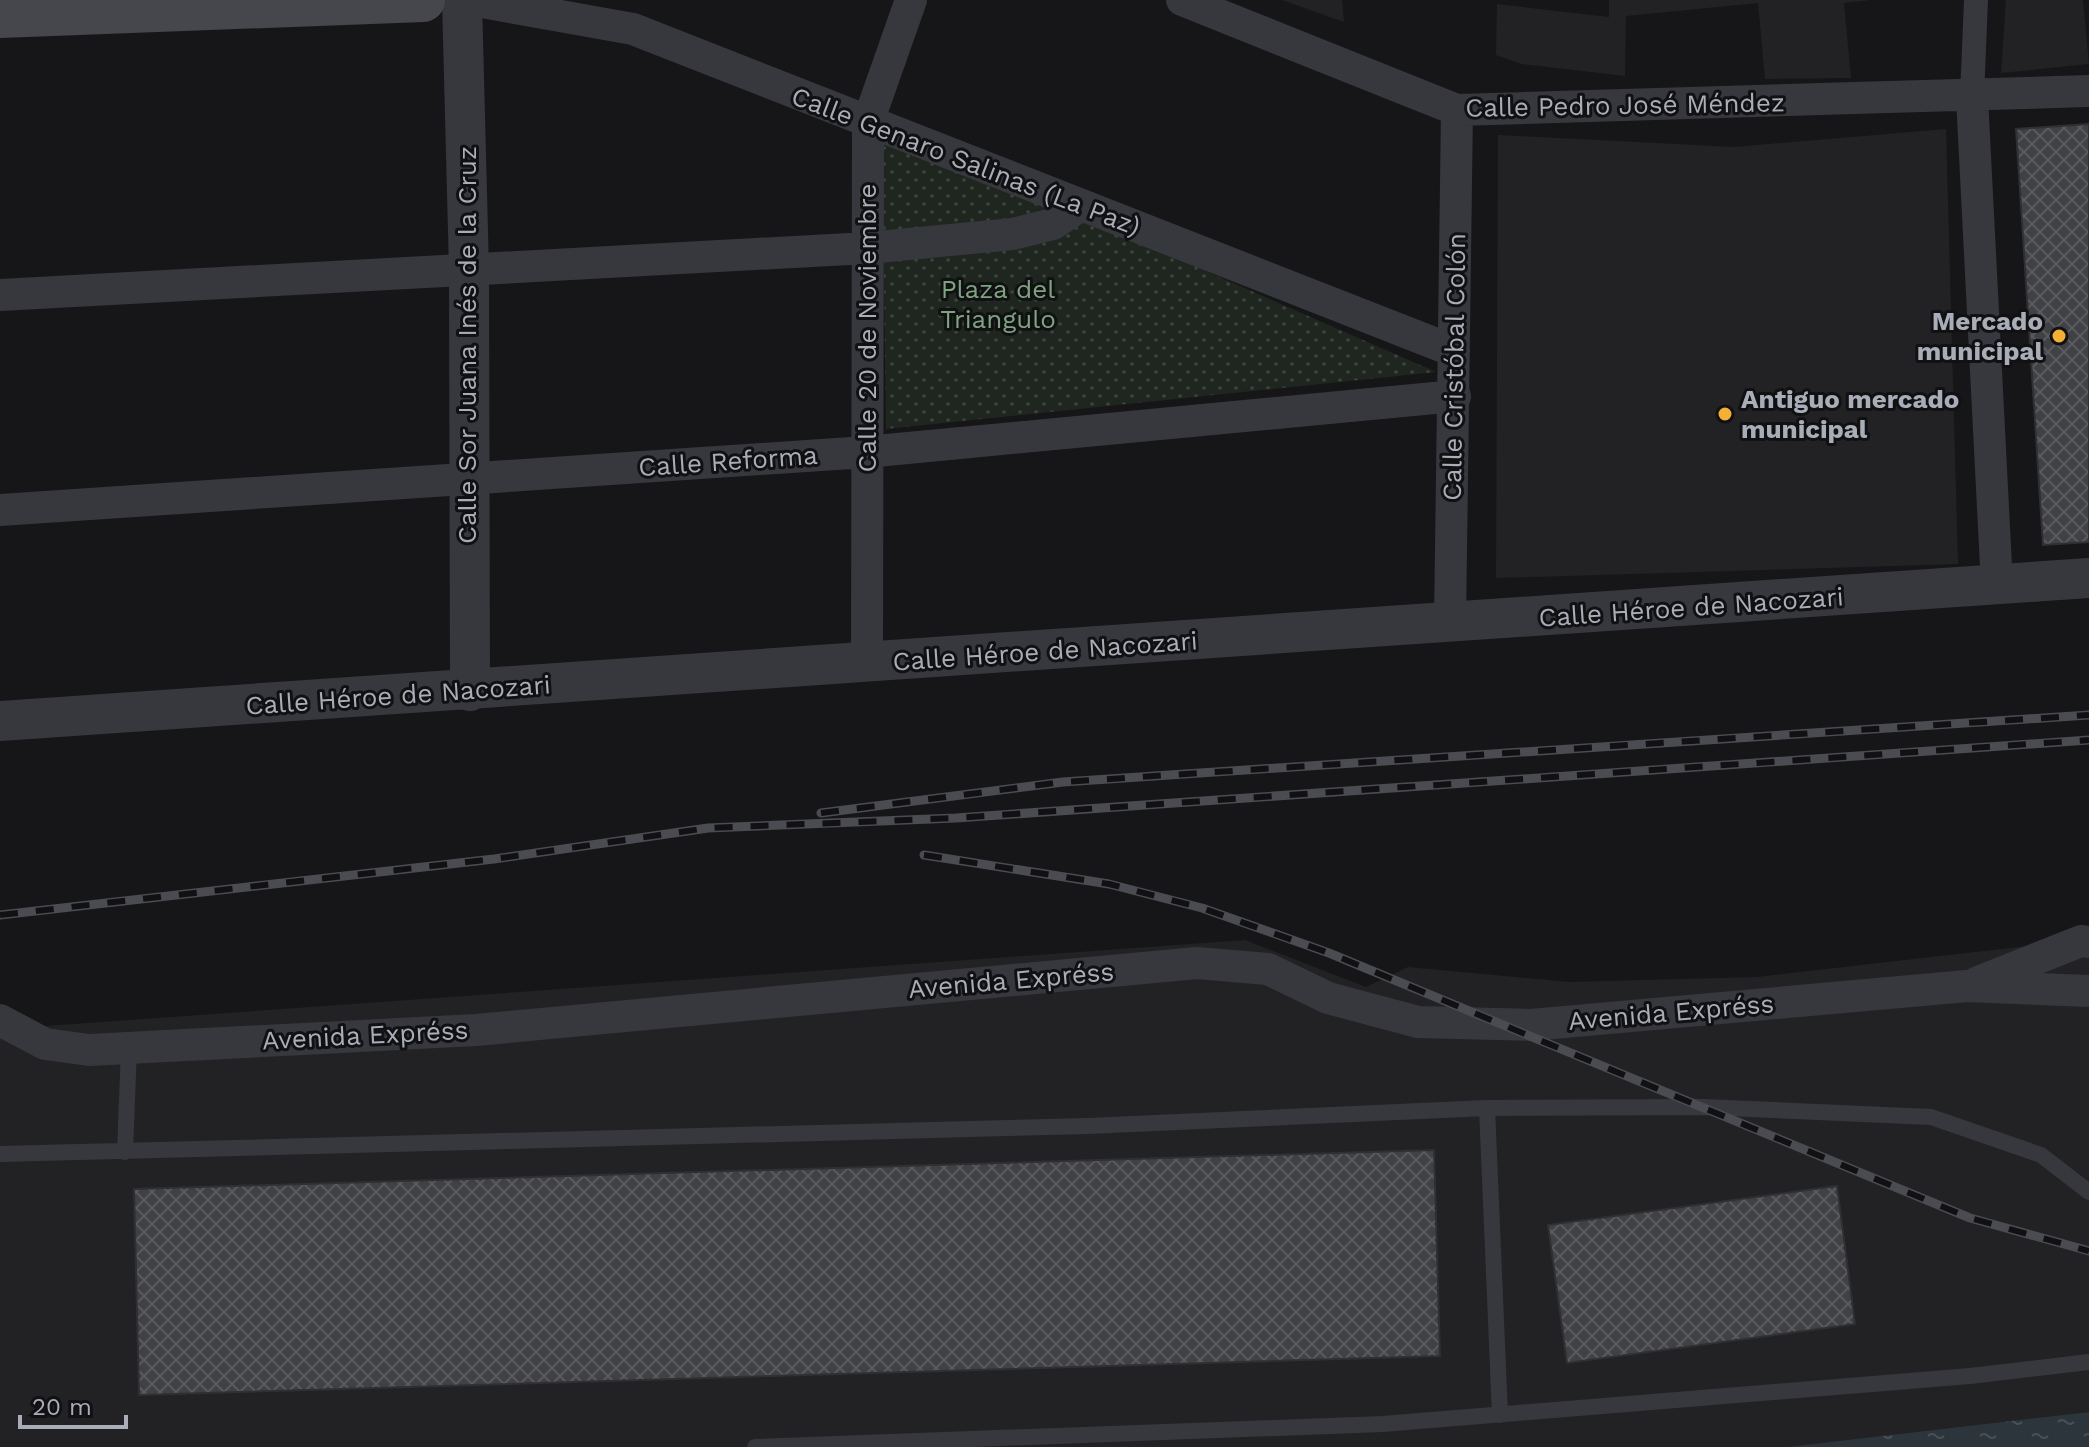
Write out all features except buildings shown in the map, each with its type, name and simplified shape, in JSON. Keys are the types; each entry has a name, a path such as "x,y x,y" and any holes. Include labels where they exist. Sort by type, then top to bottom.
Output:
{"main road":[{"path":"0,16 423,0"}],"street":[{"name":"Calle Sor Juana Inés de la Cruz","path":"462,0 469,270 470,691"},
{"name":"Calle Genaro Salinas (La Paz)","path":"471,0 633,29 868,124 1454,351"},
{"name":"Calle 20 de Noviembre","path":"867,663 868,124 911,0"},
{"name":"Calle Pedro José Méndez","path":"1182,0 1457,110 1972,97 2089,91"},
{"path":"1976,0 1972,97 1997,586"},
{"name":"Calle Cristóbal Colón","path":"1450,623 1457,110"},
{"path":"0,295 867,248 1013,234 1053,224 1080,206"},
{"name":"Calle Reforma","path":"0,510 866,452 1455,396"},
{"name":"Calle Héroe de Nacozari","path":"0,721 2089,578"},
{"name":"Avenida Expréss","path":"1967,986 2081,941 2089,942"},
{"name":"Avenida Expréss","path":"0,1020 45,1044 89,1050 476,1030 1197,963 1268,969 1328,998 1418,1022 1531,1025 1967,986 2089,991"}],"lane":[{"path":"125,1152 129,1048"},
{"path":"0,1154 1088,1126 1487,1108 1704,1107 1931,1117 2041,1155 2089,1192"},
{"path":"1487,1108 1500,1415"},
{"path":"755,1447 1383,1424 1970,1376 2089,1362"}],"shaded area":[{"path":"1282,0 1342,0 1344,22"},
{"path":"1609,0 1871,0 1844,3 1851,78 1765,79 1758,3 1626,16 1625,76 1521,64 1496,55 1497,4 1609,17"},
{"path":"2006,0 2083,0 2089,64 2001,73"},
{"name":"Antiguo mercado municipal","path":"1946,129 1958,564 1496,578 1498,135 1733,147"},
{"path":"2089,939 2089,1412 1787,1447 0,1447 0,1005 32,1027 1245,940 1366,987 1408,967 1570,982 1757,977"}],"green space":[{"name":"Plaza del Triangulo","path":"882,129 1436,372 886,429"}],"water":[{"path":"2089,1412 2089,1447 1787,1447"}],"railway":[{"path":"821,813 1063,782 2089,715"},
{"path":"0,915 494,859 708,828 956,818 2089,740"},
{"path":"924,855 1109,884 1202,908 1329,953 1970,1218 2089,1251"}],"place":[{"name":"Mercado municipal","path":"2059,336"},
{"name":"Antiguo mercado municipal","path":"1725,414"}]}
